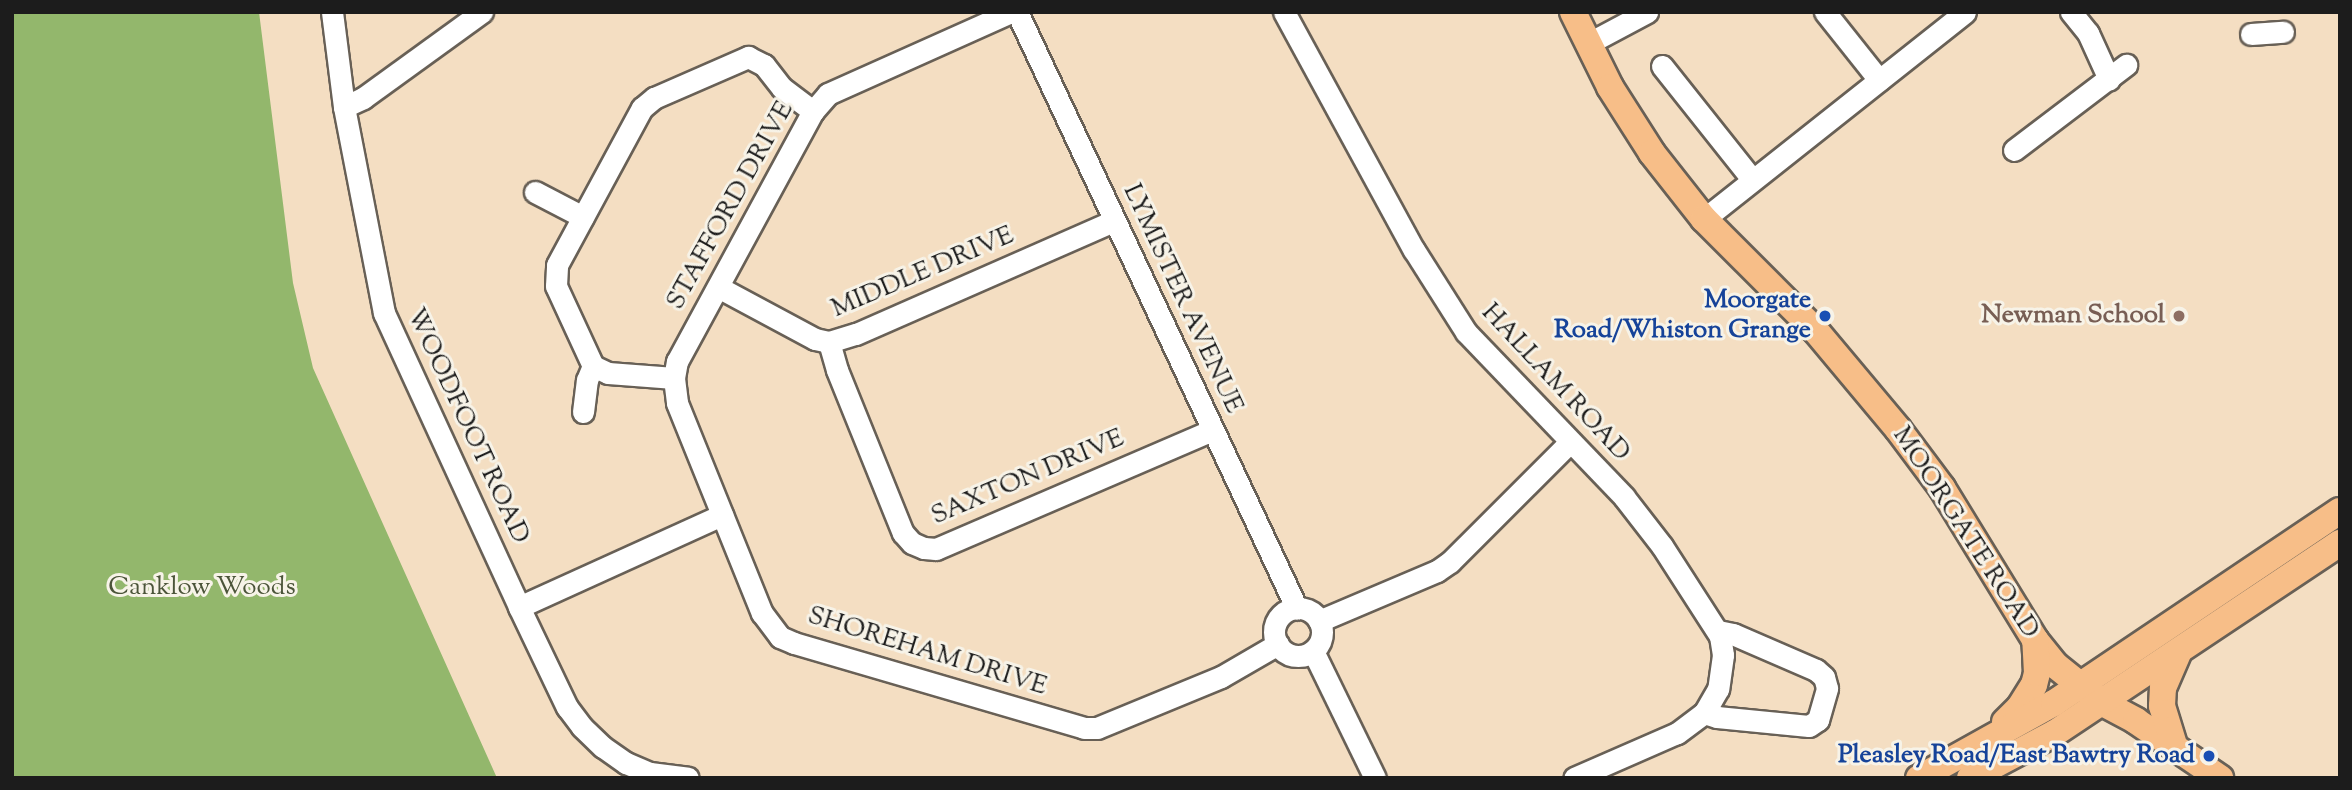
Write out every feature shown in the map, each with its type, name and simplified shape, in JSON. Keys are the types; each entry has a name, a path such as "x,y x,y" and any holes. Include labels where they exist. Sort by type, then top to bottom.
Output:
{"main road":[{"name":"MOORGATE ROAD","path":"1573,12 1641,136 1704,219 1816,331 1898,429 1942,488 2035,640 2061,670 2091,693 2220,778"},
{"path":"1975,777 2055,733 2091,693 2340,511"},
{"path":"1919,778 1992,736 2179,651 2340,543"},
{"path":"1992,736 2020,707 2034,685 2035,640"},
{"path":"2175,748 2162,706 2163,688 2179,651"}],"street":[{"name":"WOODFOOT ROAD","path":"332,12 344,107 384,313 519,607 568,707 582,727 622,770 688,778"},
{"path":"344,107 363,98 482,12"},
{"name":"STAFFORD DRIVE","path":"674,378 677,361 813,111 828,94 840,86 1011,12"},
{"name":"LYMISTER AVENUE","path":"1017,12 1297,609"},
{"name":"HALLAM ROAD","path":"1284,12 1414,250 1466,332 1632,506 1662,546 1718,632 1723,654 1722,672 1718,689 1704,713"},
{"path":"1589,43 1647,12"},
{"path":"1825,12 1879,80"},
{"path":"1704,219 1965,12"},
{"path":"2071,12 2088,33 2109,79"},
{"path":"674,378 608,373 593,366 556,286 555,275 583,217 642,108 654,98 725,65 748,57 757,60 782,88 813,111"},
{"path":"2014,150 2126,65"},
{"path":"1662,66 1752,179"},
{"path":"535,192 583,217"},
{"name":"MIDDLE DRIVE","path":"718,287 815,339 829,342 856,334 1114,222"},
{"name":"SAXTON DRIVE","path":"829,342 837,370 903,533 912,543 924,548 936,549 1212,430"},
{"path":"583,412 587,380 593,366"},
{"name":"SHOREHAM DRIVE","path":"674,378 677,403 762,613 780,637 1084,728 1097,728 1221,677 1278,644"},
{"path":"1319,621 1437,571 1450,562 1570,442"},
{"path":"519,607 722,515"},
{"path":"1297,609 1310,611 1319,621 1322,637 1313,651 1294,656 1278,644 1275,629 1282,615 1297,609"},
{"path":"1574,778 1677,733 1704,713 1717,717 1809,726 1818,720 1827,688 1824,677 1816,670 1734,634 1718,632"},
{"path":"1313,651 1375,778"}],"green space":[{"name":"Canklow Woods","path":"12,12 259,12 293,283 313,368 497,778 12,778"}],"place":[{"name":"Moorgate Road/Whiston Grange","path":"1825,316"},
{"name":"Newman School","path":"2179,316"},
{"name":"Pleasley Road/East Bawtry Road","path":"2209,756"}]}
